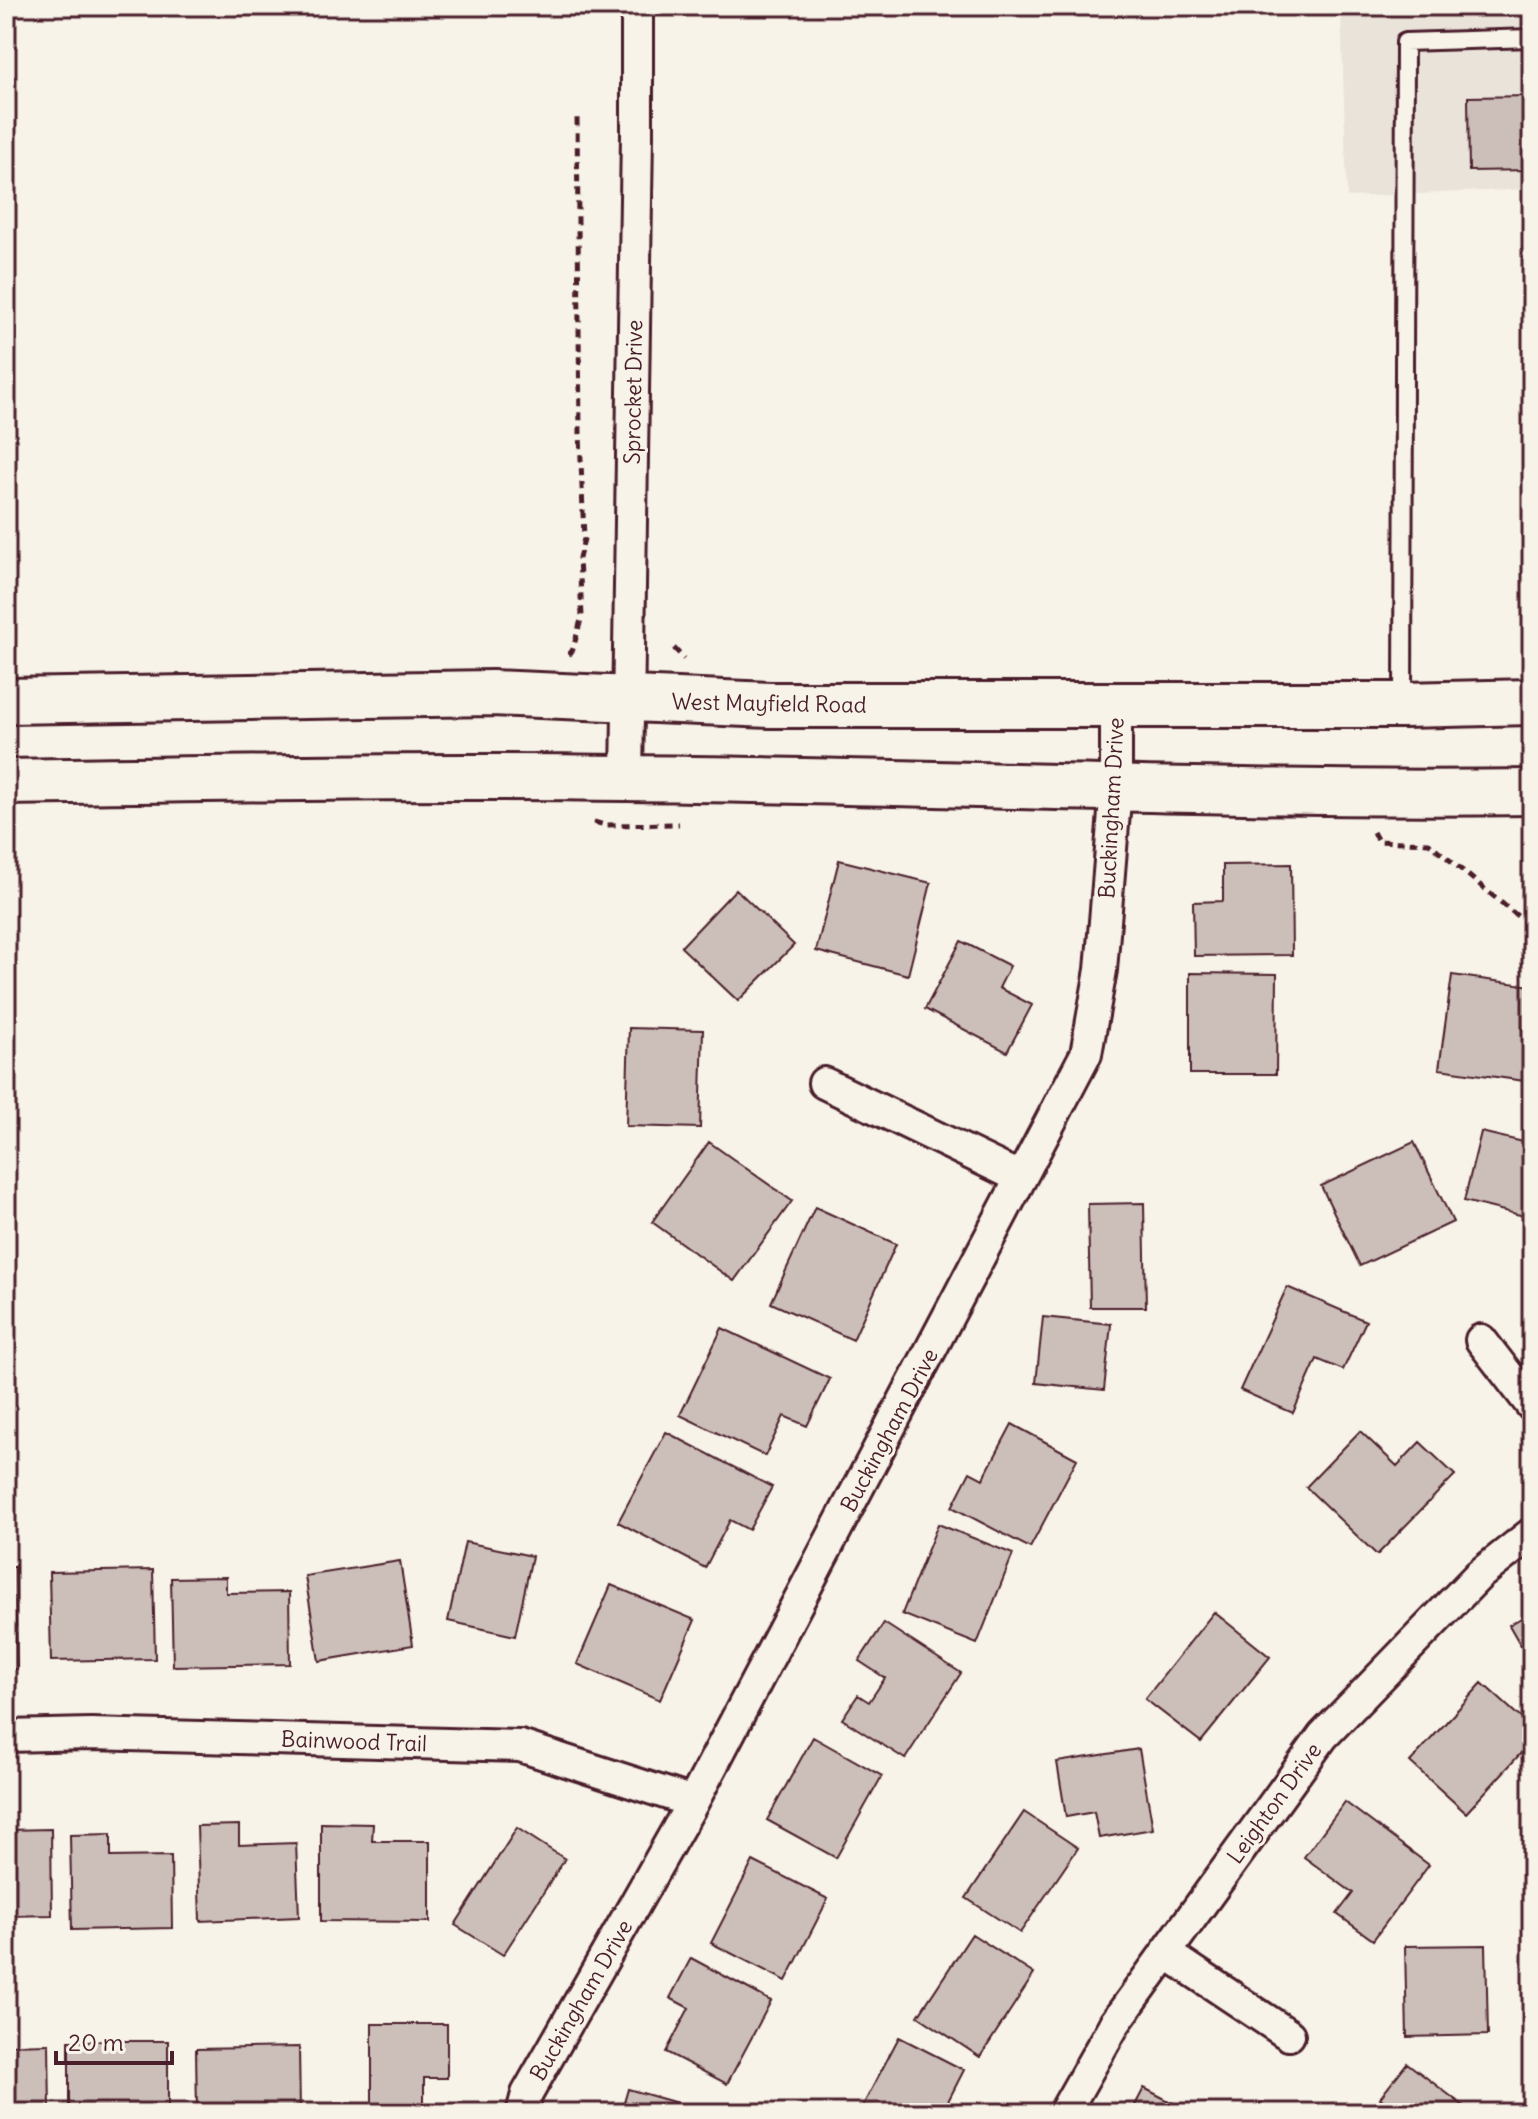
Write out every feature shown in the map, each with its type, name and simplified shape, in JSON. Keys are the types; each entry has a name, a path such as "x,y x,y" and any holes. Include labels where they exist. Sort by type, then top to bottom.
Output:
{"main road":[{"name":"West Mayfield Road","path":"6,701 492,693 770,705 1403,705 1532,702"},
{"path":"6,782 304,777 627,778 1116,788 1532,792"}],"street":[{"name":"Sprocket Drive","path":"627,778 637,6"},
{"name":"Buckingham Drive","path":"522,2113 527,2094 693,1802 1086,1054 1101,970 1116,788 1116,704"},
{"path":"824,1083 1021,1178"},
{"path":"1481,1340 1532,1406"},
{"name":"Leighton Drive","path":"1064,2113 1115,2023 1323,1736 1479,1575 1532,1533"},
{"name":"Bainwood Trail","path":"6,1736 91,1734 520,1746 693,1802"},
{"path":"1166,1953 1289,2035"}],"lane":[{"path":"1403,705 1405,42 1532,38"}],"path":[{"path":"564,660 573,649 582,616 579,558 584,539 577,116"},
{"path":"1378,841 1429,843 1532,928"}],"shaded area":[{"path":"1341,6 1532,6 1532,189 1347,197"}],"building":[{"path":"1532,96 1532,170 1469,171 1468,97"},
{"path":"839,860 931,883 908,975 816,951"},
{"path":"1291,864 1292,955 1194,956 1193,902 1223,901 1223,865"},
{"path":"736,889 794,945 738,1001 681,947"},
{"path":"961,941 1010,966 999,988 1032,1005 1007,1052 925,1009"},
{"path":"1190,973 1277,974 1276,1074 1190,1074"},
{"path":"1452,975 1532,986 1532,1082 1439,1069"},
{"path":"629,1028 703,1030 700,1128 626,1126"},
{"path":"1481,1132 1532,1144 1532,1218 1464,1201"},
{"path":"709,1142 792,1201 734,1281 652,1222"},
{"path":"1414,1142 1453,1222 1360,1266 1321,1186"},
{"path":"1144,1203 1146,1307 1090,1307 1088,1204"},
{"path":"815,1207 896,1244 853,1340 771,1303"},
{"path":"1287,1287 1366,1321 1343,1370 1317,1359 1293,1413 1240,1390"},
{"path":"1043,1317 1111,1324 1104,1390 1036,1383"},
{"path":"722,1328 830,1379 807,1426 784,1416 765,1456 680,1415"},
{"path":"1012,1424 1077,1459 1030,1548 952,1507 970,1472 983,1479"},
{"path":"1360,1431 1397,1466 1420,1442 1455,1475 1377,1555 1306,1487"},
{"path":"666,1432 772,1487 749,1530 730,1520 705,1568 618,1522"},
{"path":"938,1524 1013,1554 977,1644 902,1614"},
{"path":"465,1542 532,1556 515,1636 448,1621"},
{"path":"400,1561 413,1645 319,1661 305,1576"},
{"path":"6,1567 15,1567 17,1669 6,1669"},
{"path":"153,1570 155,1659 51,1661 49,1572"},
{"path":"226,1577 226,1593 289,1592 290,1664 173,1666 171,1578"},
{"path":"611,1585 695,1620 660,1700 577,1664"},
{"path":"1214,1612 1270,1657 1201,1742 1145,1699"},
{"path":"1532,1612 1532,1665 1509,1625"},
{"path":"884,1623 961,1673 905,1759 842,1719 858,1695 869,1702 885,1678 859,1661"},
{"path":"1482,1683 1532,1728 1532,1741 1466,1813 1410,1762"},
{"path":"813,1737 882,1776 836,1858 767,1820"},
{"path":"1139,1749 1153,1829 1099,1838 1094,1812 1066,1817 1057,1762"},
{"path":"1345,1802 1429,1865 1373,1940 1337,1914 1353,1893 1304,1857"},
{"path":"1024,1812 1078,1848 1020,1933 966,1898"},
{"path":"321,1823 373,1824 372,1841 430,1841 430,1922 321,1921"},
{"path":"239,1825 239,1845 296,1843 299,1917 200,1921 197,1826"},
{"path":"517,1828 565,1859 503,1955 455,1925"},
{"path":"51,1829 52,1915 6,1916 6,1830"},
{"path":"111,1834 111,1857 171,1856 172,1928 72,1930 70,1835"},
{"path":"753,1861 828,1899 786,1981 711,1943"},
{"path":"972,1934 1034,1974 980,2057 918,2016"},
{"path":"1486,1945 1488,2035 1407,2037 1405,1946"},
{"path":"691,1958 771,2001 727,2084 666,2052 689,2008 670,1998"},
{"path":"372,2024 447,2024 447,2078 424,2078 424,2113 372,2113"},
{"path":"899,2037 964,2070 942,2113 859,2113"},
{"path":"69,2041 168,2041 168,2113 69,2113"},
{"path":"49,2044 50,2113 6,2113 6,2045"},
{"path":"299,2047 300,2113 197,2113 196,2049"},
{"path":"1407,2063 1473,2113 1398,2113 1380,2098"},
{"path":"1144,2088 1192,2113 1131,2113"},
{"path":"628,2089 713,2113 621,2113"}]}
